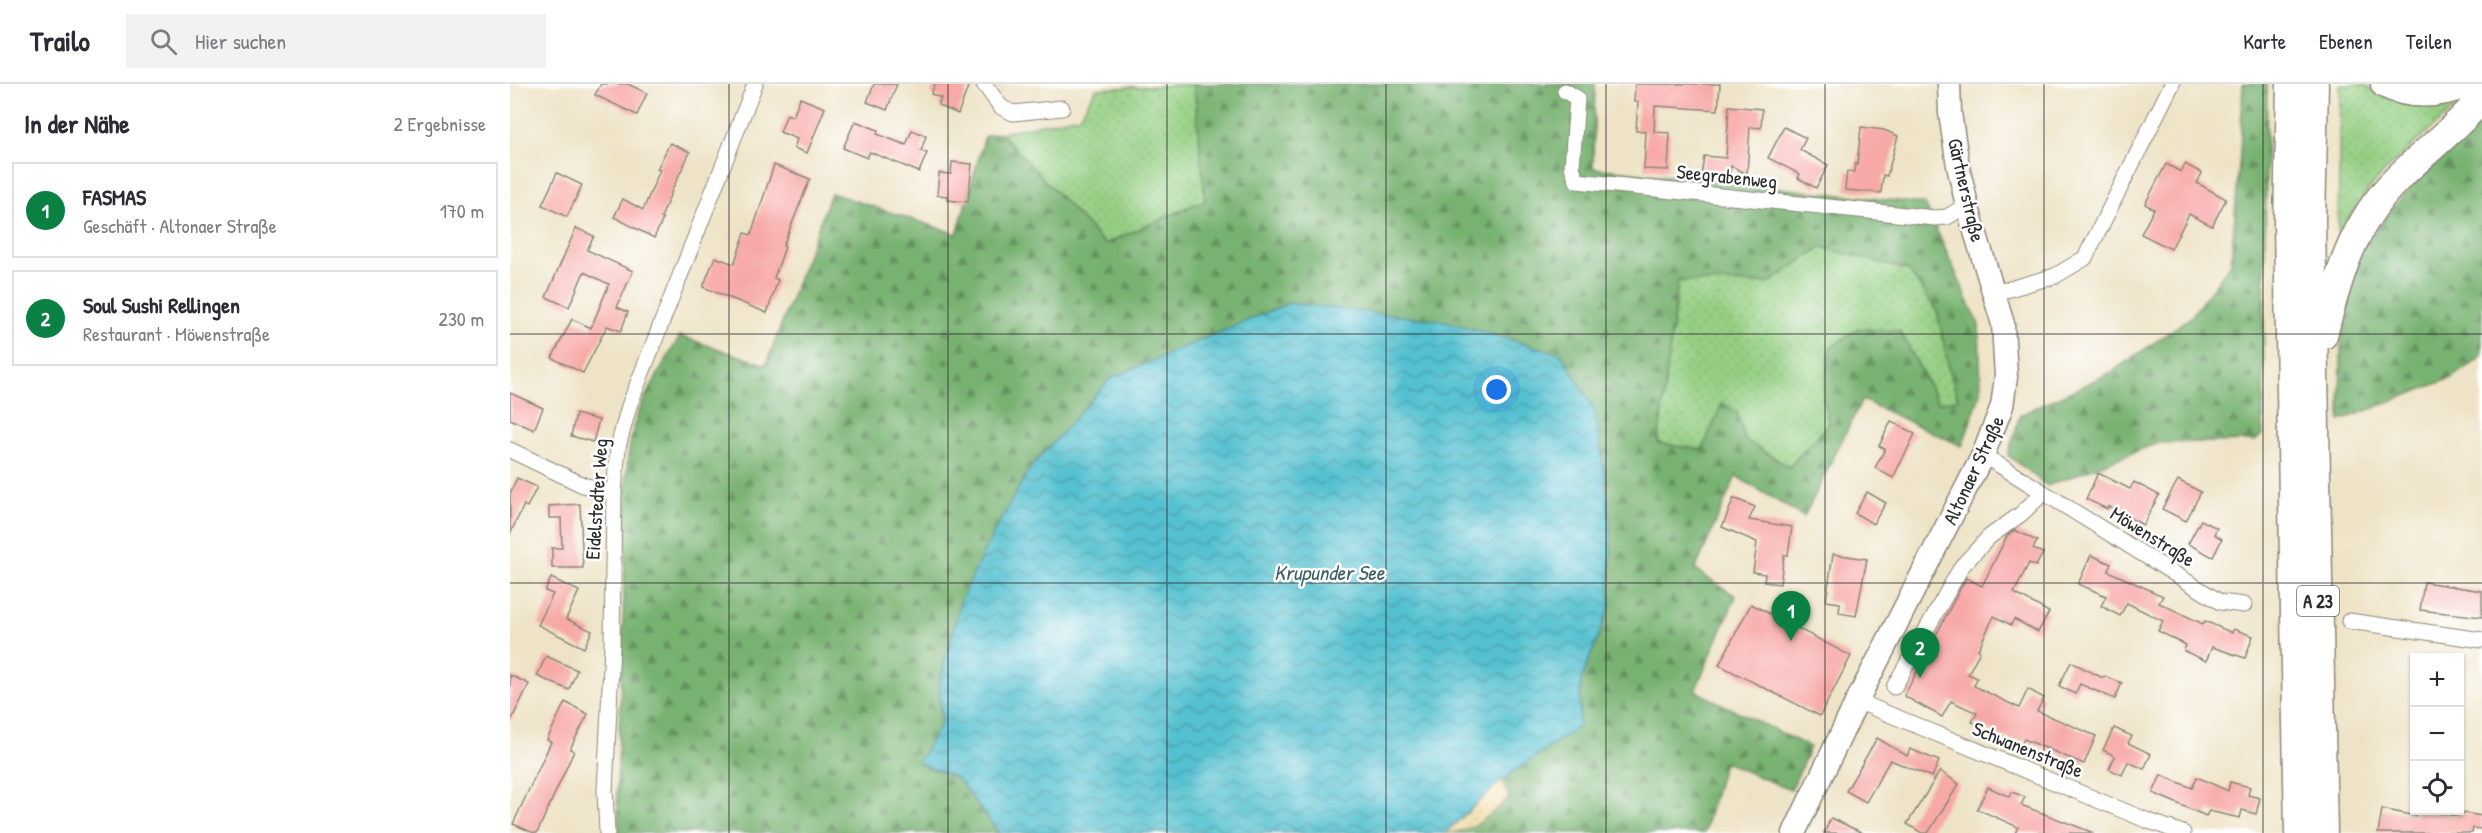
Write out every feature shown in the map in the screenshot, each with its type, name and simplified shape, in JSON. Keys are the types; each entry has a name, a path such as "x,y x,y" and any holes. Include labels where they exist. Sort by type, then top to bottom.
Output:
{"highway":[{"name":"A 23","path":"2291,84 2289,224 2299,833"},
{"name":"A 23","path":"2314,84 2311,223 2323,833"},
{"path":"2385,84 2407,92 2427,93 2445,92 2466,84"},
{"path":"2314,369 2346,254 2359,227 2375,203 2395,181 2482,98"}],"main road":[{"name":"Gärtnerstraße","path":"1949,84 1950,113 1967,205 1995,294"},
{"name":"Altonaer Straße","path":"1794,833 1857,701 1983,455 2002,406 2006,377 2003,324 1995,294"}],"street":[{"name":"Eidelstedter Weg","path":"607,833 605,791 612,646 614,493 618,447 629,406 754,84"},
{"path":"984,84 1001,107 1013,113 1062,108"},
{"path":"1995,294 2055,276 2085,258 2172,84"},
{"name":"Seegrabenweg","path":"1565,91 1577,98 1572,167 1577,181 1935,218 1947,217 1967,205"},
{"path":"510,450 583,485 614,493"},
{"name":"Möwenstraße","path":"1983,455 2220,602 2244,605"},
{"path":"1894,687 1962,566 1989,537 2043,493"},
{"path":"2349,621 2482,640"},
{"name":"Schwanenstraße","path":"1857,701 2146,827 2183,833"}],"green space":[{"path":"1194,84 1205,200 1105,244 1000,133 1080,116 1096,89"},
{"path":"1194,84 1595,84 1593,168 1925,204 1979,325 1981,392 1962,446 1862,400 1804,517 1736,476 1695,570 1736,596 1695,691 1810,747 1791,790 1724,762 1704,833 1445,833 1502,780 1579,726 1581,681 1610,606 1611,536 1606,481 1354,311 1289,303 1111,378 961,600 939,685 942,721 918,763 957,778 999,833 619,833 617,791 625,561 625,493 628,457 634,424 644,399 680,336 766,365 831,193 957,234 985,136 1000,133 1105,244 1205,200","holes":["1821,247 1908,270 1937,310 1949,369 1958,399 1938,403 1900,331 1857,329 1830,348 1823,396 1829,424 1789,467 1745,440 1737,412 1722,403 1702,450 1658,443 1678,281 1769,283"]},
{"path":"2243,84 2267,84 2263,434 2255,441 2157,443 2047,486 2008,455 2020,415 2110,373 2191,317 2231,263"},
{"path":"2340,84 2363,84 2379,93 2482,86 2422,137 2381,176 2363,197 2338,240"},
{"path":"2482,122 2482,356 2451,378 2340,421 2341,344 2361,249 2413,183"},
{"path":"1821,247 1908,270 1937,310 1949,369 1958,399 1939,403 1900,331 1823,396 1829,424 1789,467 1744,440 1737,412 1722,404 1702,450 1658,443 1678,281 1769,283"}],"sand":[{"path":"1502,780 1509,798 1488,817 1473,826 1445,833"}],"water":[{"name":"Krupunder See","path":"1289,303 1445,321 1562,354 1595,411 1606,481 1611,536 1610,606 1581,681 1579,726 1502,780 1445,833 999,833 957,778 918,763 942,721 939,685 961,600 987,545 1030,468 1111,378"}],"building":[{"path":"601,84 628,84 647,93 637,115 595,95"},
{"path":"874,84 897,84 887,110 867,102"},
{"path":"935,84 969,84 958,114 938,105 941,98 931,94"},
{"path":"1635,84 1720,84 1718,110 1655,106 1654,132 1670,133 1668,170 1644,169 1646,132 1636,131 1638,102 1634,102"},
{"path":"800,98 825,108 807,153 794,148 797,139 780,132 787,114 793,117"},
{"path":"1729,106 1762,109 1761,128 1750,127 1747,174 1731,166 1729,179 1701,176 1704,156 1726,158"},
{"path":"855,121 878,130 877,134 906,145 912,130 926,136 921,151 927,153 919,172 870,152 867,158 843,148"},
{"path":"1784,127 1806,138 1800,150 1828,165 1816,188 1798,178 1800,174 1768,158"},
{"path":"1861,127 1884,130 1898,136 1887,176 1883,175 1881,193 1845,190 1847,171 1854,172 1855,164 1857,165"},
{"path":"670,143 690,152 672,190 654,238 614,217 623,199 643,210 660,170 657,169"},
{"path":"952,162 972,164 968,202 947,200 947,196 937,195 939,173 951,174"},
{"path":"2166,164 2181,172 2185,164 2202,173 2197,183 2226,199 2212,226 2189,214 2171,249 2141,234 2154,209 2145,204"},
{"path":"774,165 810,179 783,246 785,247 774,278 778,280 767,313 703,287 715,257 734,264 745,233 751,235"},
{"path":"557,173 582,185 567,217 542,205"},
{"path":"576,228 594,236 587,250 633,271 617,307 628,312 621,331 607,326 583,373 552,358 572,319 591,328 609,284 584,272 569,307 546,297"},
{"path":"510,393 543,408 534,430 510,419"},
{"path":"576,414 599,420 593,442 571,436"},
{"path":"1891,421 1915,434 1893,478 1875,468 1885,449 1879,446"},
{"path":"2098,473 2130,489 2134,482 2159,495 2143,525 2108,506 2107,509 2086,499"},
{"path":"517,478 537,487 527,507 524,505 510,534 510,493"},
{"path":"2178,480 2201,492 2186,521 2162,509"},
{"path":"1867,492 1886,503 1873,524 1855,513"},
{"path":"1734,498 1755,507 1749,520 1792,527 1788,555 1784,555 1780,584 1764,582 1765,574 1753,572 1757,542 1722,527"},
{"path":"580,504 583,568 552,568 552,548 562,548 561,518 549,518 549,506"},
{"path":"2201,520 2217,528 2214,534 2222,539 2213,557 2188,544"},
{"path":"2015,530 2037,541 2033,549 2043,553 2036,566 2029,563 2014,593 2049,612 2038,632 2014,619 2011,625 1994,616 1968,674 1977,678 1974,686 2019,708 2028,689 2044,698 2037,711 2096,736 2084,764 2024,739 2021,745 1993,732 1972,722 1977,713 1951,701 1942,717 1904,696 1966,578 1982,586 2007,536"},
{"path":"1833,554 1867,559 1856,616 1839,613 1840,603 1826,601"},
{"path":"2091,555 2111,564 2108,571 2163,596 2159,603 2203,624 2205,621 2232,633 2233,629 2253,636 2245,658 2212,647 2206,661 2184,651 2186,645 2158,631 2163,621 2127,603 2120,616 2101,606 2106,596 2078,584"},
{"path":"551,578 579,591 566,619 592,631 584,648 538,625 553,594 545,591"},
{"path":"2424,582 2482,591 2482,617 2420,610"},
{"path":"1751,604 1851,656 1820,716 1719,665"},
{"path":"546,656 577,670 569,690 537,676"},
{"path":"2071,662 2103,678 2104,676 2122,683 2115,699 2080,684 2075,694 2059,686"},
{"path":"510,675 529,684 510,723"},
{"path":"565,702 588,714 570,749 574,751 537,833 534,833 513,824 551,742 547,740"},
{"path":"2114,728 2132,736 2128,743 2151,754 2144,769 2128,762 2122,775 2109,769 2115,756 2103,750"},
{"path":"1877,738 1907,756 1910,749 1939,761 1932,777 1890,760 1866,802 1846,791"},
{"path":"1940,771 1959,784 1928,833 1922,833 1907,824"},
{"path":"2161,775 2192,788 2197,777 2228,791 2230,782 2250,787 2248,795 2260,798 2256,814 2242,810 2240,818 2209,811 2206,816 2153,793"},
{"path":"1988,787 2010,797 2012,792 2025,797 2021,805 2094,833 2015,833 2018,827 1977,809"},
{"path":"2382,809 2416,816 2457,816 2464,815 2464,813 2482,816 2482,829 2473,828 2472,833 2378,833"},
{"path":"1831,818 1863,833 1824,833"}],"place":[{"name":"FASMAS","path":"1791,641"},
{"name":"Soul Sushi Rellingen","path":"1920,678"}]}
